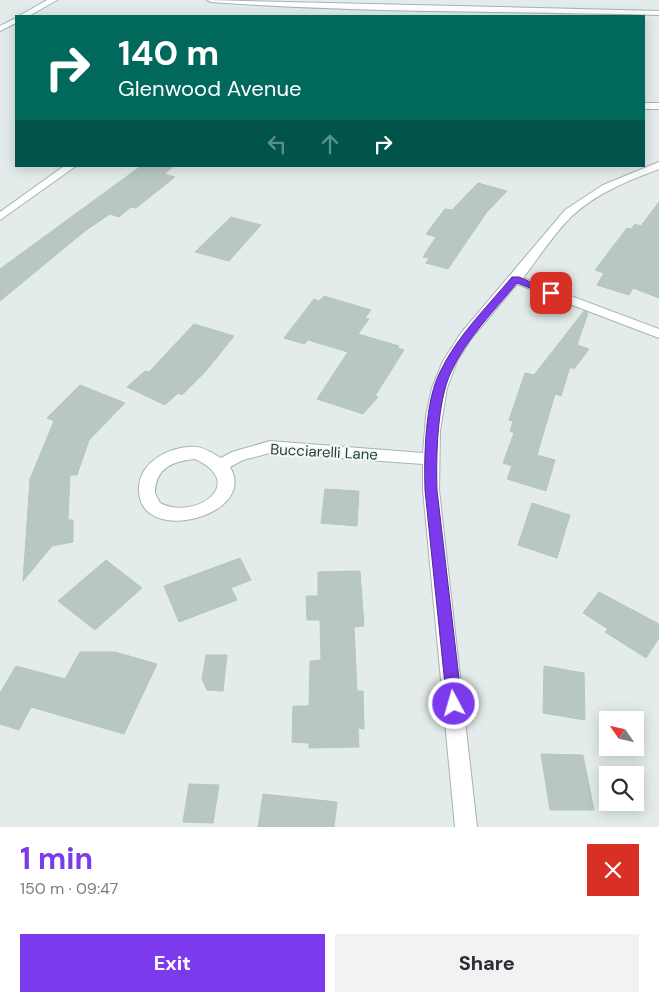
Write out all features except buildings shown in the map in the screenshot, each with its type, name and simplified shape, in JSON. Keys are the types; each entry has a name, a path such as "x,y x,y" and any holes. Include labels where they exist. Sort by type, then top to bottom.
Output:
{"street":[{"path":"25,15 54,0"},
{"path":"211,0 296,6 499,8 659,13"},
{"path":"339,7 345,0"},
{"path":"499,8 504,0"},
{"path":"282,15 296,6"},
{"path":"0,28 15,20"},
{"path":"645,106 659,106"},
{"path":"466,827 431,490 430,459 434,414 444,373 459,347 562,218 576,206 609,185 659,165"},
{"path":"0,217 70,167"},
{"path":"515,279 659,334"},
{"name":"Bucciarelli Lane","path":"222,465 238,456 270,447 430,459"},
{"path":"197,453 211,457 222,465 227,476 226,488 220,499 208,509 192,514 176,515 161,511 150,503 146,491 147,479 155,468 166,459 181,454 197,453"}],"route":[{"path":"454,704 431,490 430,459 434,414 438,394 444,373 459,347 515,279 551,293"}]}
